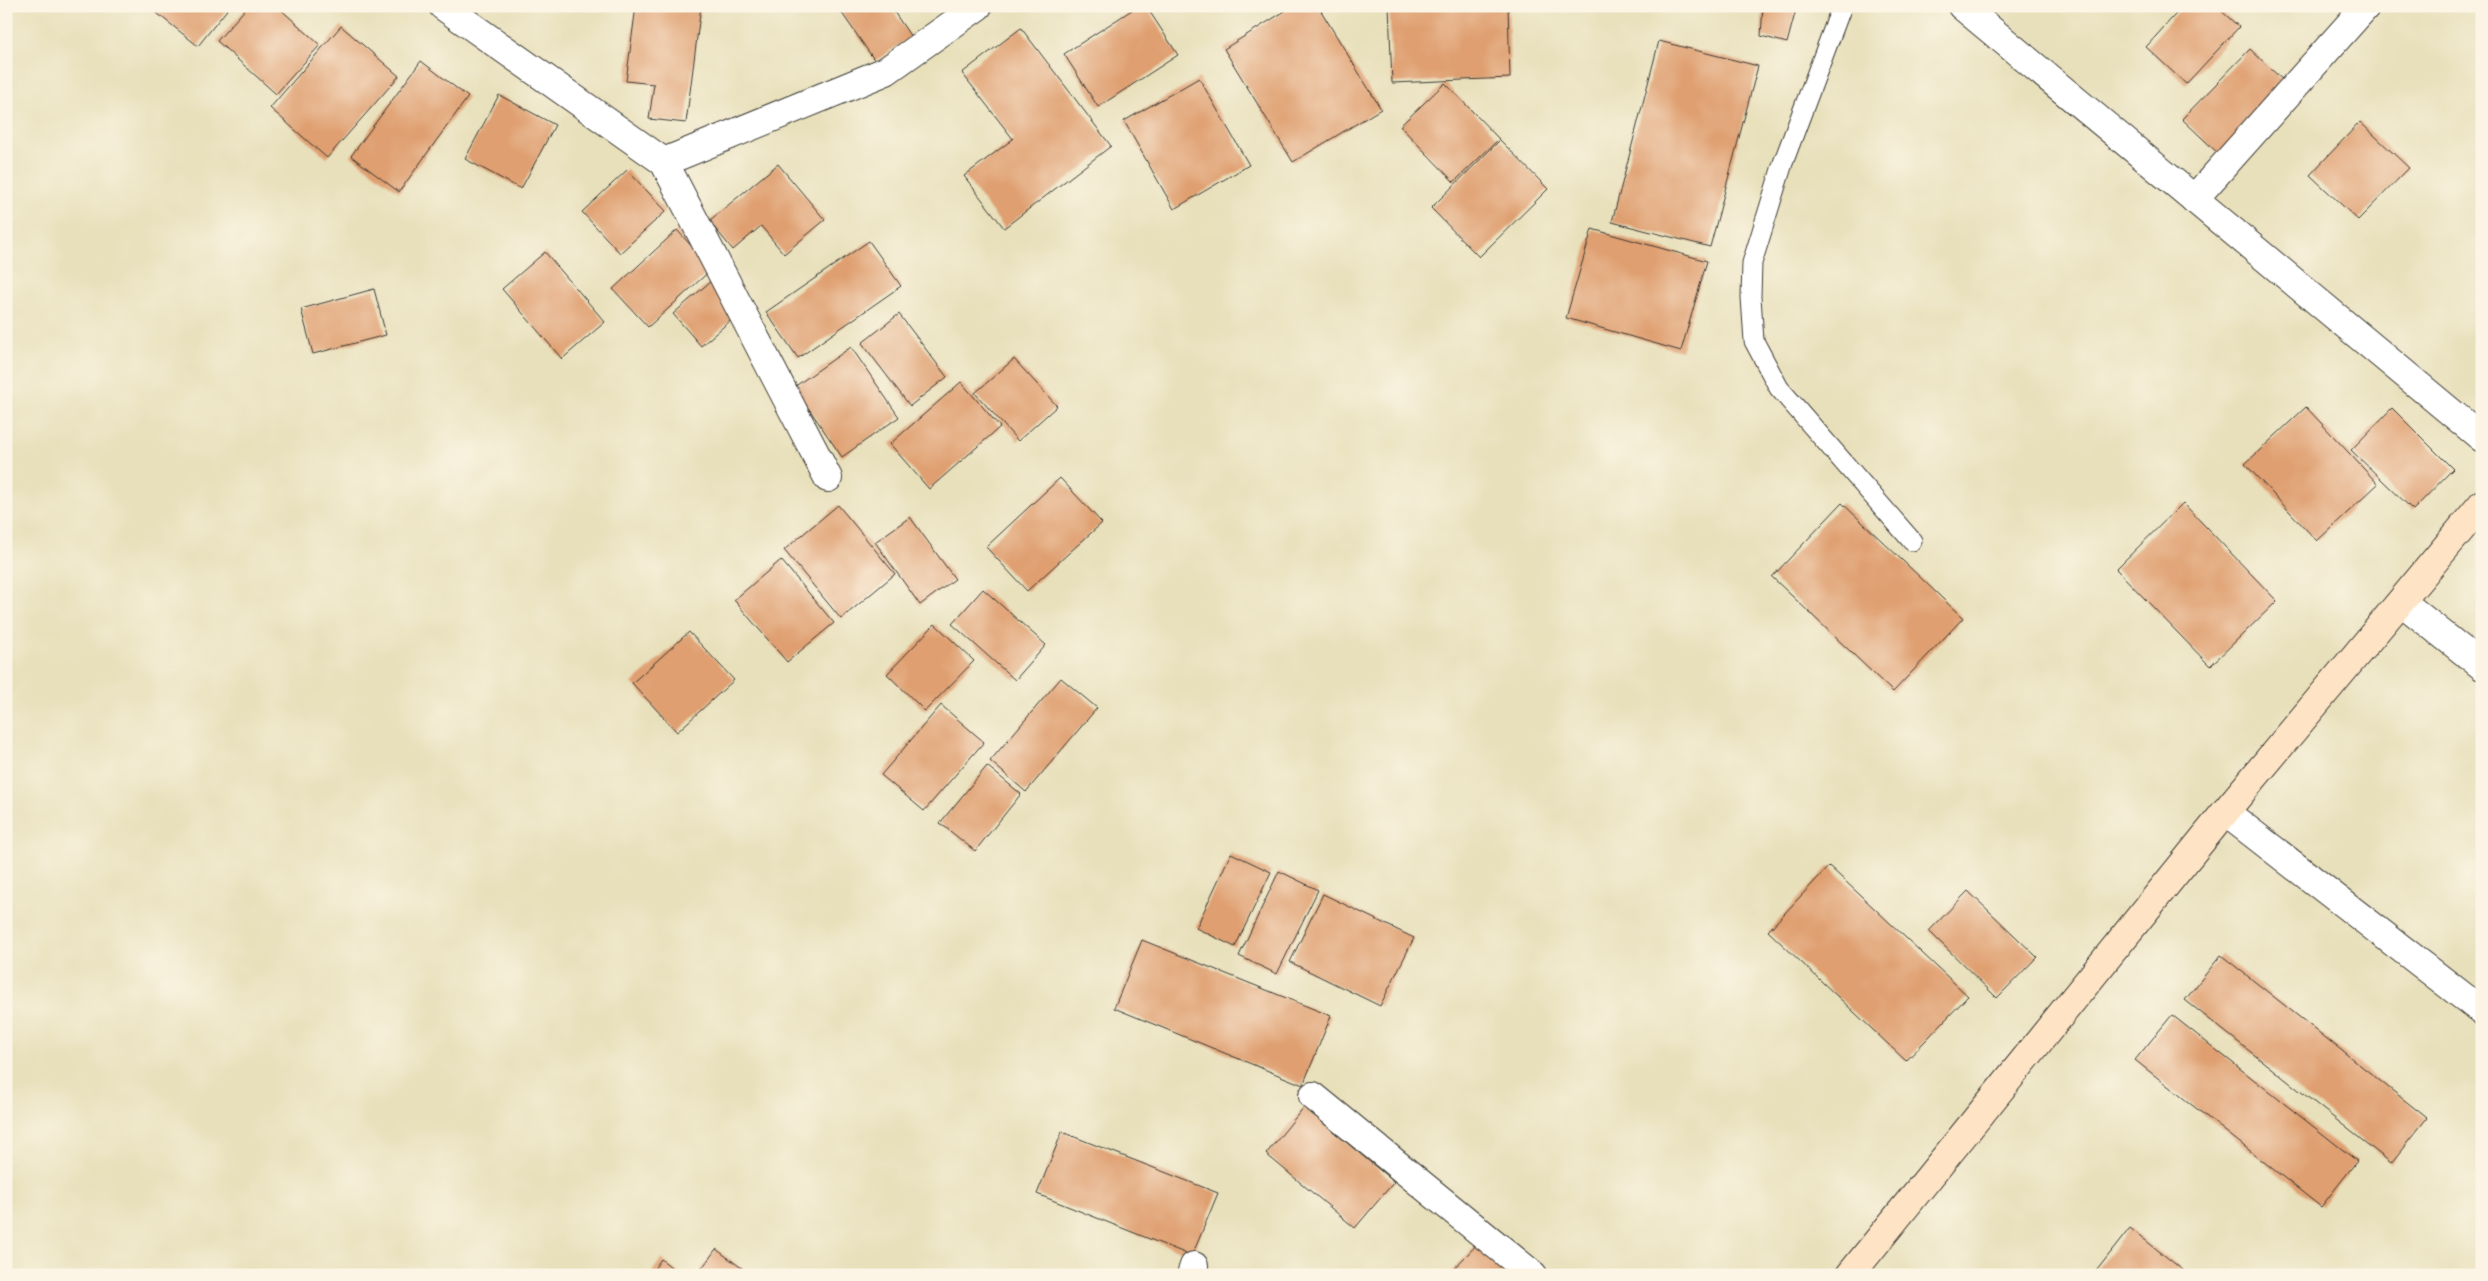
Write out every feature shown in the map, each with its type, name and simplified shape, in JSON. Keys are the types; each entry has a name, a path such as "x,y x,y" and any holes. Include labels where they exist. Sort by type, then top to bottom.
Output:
{"street":[{"path":"443,6 664,162 828,478"},
{"path":"664,162 886,71 978,6"},
{"path":"1962,6 2482,438"},
{"path":"2194,199 2366,6"},
{"path":"1850,1275 2225,812 2482,504"},
{"path":"2402,602 2482,666"},
{"path":"2225,812 2482,1011"},
{"path":"1313,1096 1533,1275"}],"lane":[{"path":"1842,6 1783,163 1752,263 1751,297 1754,341 1779,388 1912,540"}],"building":[{"path":"148,6 230,6 198,46"},
{"path":"248,6 277,6 320,45 276,94 217,41"},
{"path":"636,6 701,6 686,123 649,119 654,84 626,81"},
{"path":"837,6 890,6 911,37 875,61"},
{"path":"1138,6 1146,6 1178,55 1098,107 1064,54"},
{"path":"1293,6 1318,6 1381,109 1293,162 1224,49"},
{"path":"1389,6 1508,6 1510,78 1392,83"},
{"path":"1763,6 1797,6 1787,43 1761,36"},
{"path":"2183,6 2216,6 2239,27 2186,84 2146,47"},
{"path":"341,26 399,76 327,158 270,108"},
{"path":"1021,28 1111,146 1004,228 964,176 1013,139 962,73"},
{"path":"1659,41 1758,66 1710,247 1612,222"},
{"path":"2250,49 2288,85 2220,155 2182,119"},
{"path":"421,61 468,97 399,192 351,156"},
{"path":"1199,78 1249,165 1174,209 1124,121"},
{"path":"1445,83 1499,139 1454,182 1400,126"},
{"path":"499,95 555,125 521,189 465,159"},
{"path":"2360,122 2409,168 2358,220 2310,175"},
{"path":"1500,140 1548,189 1479,257 1431,208"},
{"path":"778,164 825,220 784,254 761,226 733,250 709,221"},
{"path":"627,170 666,211 620,253 582,212"},
{"path":"1592,229 1707,261 1681,351 1566,318"},
{"path":"677,230 712,269 648,327 613,289"},
{"path":"869,241 901,286 798,358 766,312"},
{"path":"545,252 605,322 562,359 502,289"},
{"path":"711,281 738,314 701,346 673,314"},
{"path":"374,289 386,335 313,354 301,309"},
{"path":"899,314 947,377 910,406 862,343"},
{"path":"851,347 899,417 842,457 794,387"},
{"path":"1014,359 1057,406 1018,441 975,393"},
{"path":"961,382 1000,427 929,489 890,444"},
{"path":"2306,407 2378,484 2317,541 2245,464"},
{"path":"2392,408 2453,469 2413,510 2351,450"},
{"path":"1060,478 1102,523 1027,591 986,547"},
{"path":"1842,503 1963,618 1893,692 1772,577"},
{"path":"2183,503 2277,601 2210,666 2116,569"},
{"path":"838,505 895,574 841,619 784,550"},
{"path":"910,517 955,579 920,605 875,542"},
{"path":"781,560 834,623 787,662 734,600"},
{"path":"983,589 1046,645 1015,680 952,624"},
{"path":"935,624 974,661 925,711 887,674"},
{"path":"689,632 734,680 677,732 632,683"},
{"path":"1061,678 1097,708 1026,792 990,761"},
{"path":"941,705 984,742 924,811 881,775"},
{"path":"987,766 1021,794 975,851 940,823"},
{"path":"1231,853 1271,872 1235,947 1196,928"},
{"path":"1829,866 1968,996 1906,1061 1768,931"},
{"path":"1279,871 1318,890 1277,974 1239,956"},
{"path":"1968,891 2037,957 1997,998 1929,931"},
{"path":"1323,894 1414,938 1380,1006 1290,962"},
{"path":"1142,940 1331,1016 1303,1085 1114,1008"},
{"path":"2221,955 2427,1118 2391,1163 2185,1000"},
{"path":"2172,1015 2357,1161 2321,1207 2135,1060"},
{"path":"1304,1107 1394,1182 1355,1228 1266,1154"},
{"path":"1062,1132 1218,1193 1192,1256 1037,1194"},
{"path":"2130,1228 2189,1275 2093,1275"},
{"path":"1481,1240 1519,1275 1448,1275"},
{"path":"716,1249 751,1275 697,1275"},
{"path":"661,1259 681,1275 650,1275"}]}
